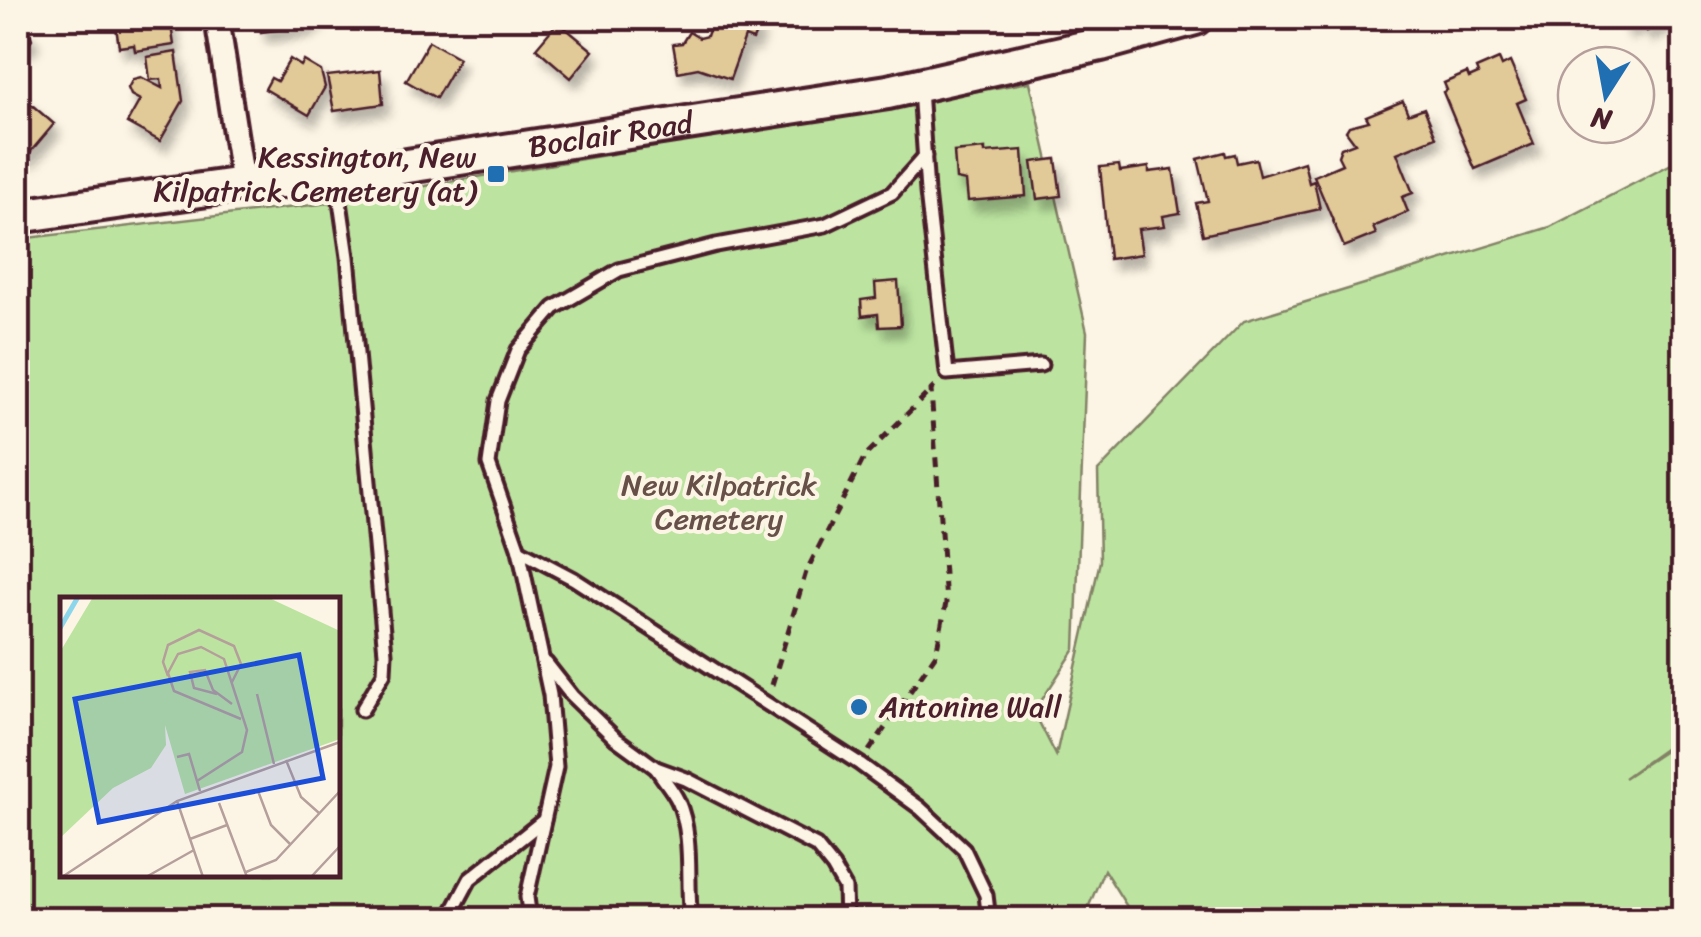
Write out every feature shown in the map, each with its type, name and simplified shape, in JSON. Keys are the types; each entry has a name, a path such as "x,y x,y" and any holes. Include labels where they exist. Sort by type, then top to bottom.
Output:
{"main road":[{"name":"Boclair Road","path":"18,216 243,184 336,177 920,85 1099,31 1196,18"}],"street":[{"path":"217,18 243,184"}],"lane":[{"path":"920,85 947,373 1040,366"},
{"path":"530,920 527,897 556,767 550,695 518,550 489,464 498,401 518,350 554,308 618,270 716,244 826,225 892,193 925,156"},
{"path":"336,177 348,257 385,653 384,673 362,710"},
{"path":"518,550 574,579 860,764 920,808 964,849 986,895 989,920"},
{"path":"544,659 572,696 615,738 656,768 686,779 816,846 845,888 846,920"},
{"path":"656,768 679,803 690,864 691,920"},
{"path":"448,920 470,878 544,820"}],"path":[{"path":"766,706 806,572 864,456 947,373"},
{"path":"860,764 936,654 946,604 931,390"}],"green space":[{"name":"New Kilpatrick Cemetery","path":"1030,82 1087,332 1075,649 1034,712 1056,755 1100,561 1098,471 1244,321 1550,227 1683,158 1683,736 1624,778 1683,739 1683,919 1130,919 1131,913 1104,870 1083,920 18,919 18,239 321,204"}],"building":[{"path":"131,18 170,18 174,45 135,51 134,45 119,47 116,27 132,25"},
{"path":"259,18 317,18 305,26 261,32"},
{"path":"713,18 752,18 750,23 759,26 753,40 745,37 730,79 698,68 678,72 673,44 682,43 689,32 699,38 707,36"},
{"path":"1621,18 1673,18 1647,31 1642,21 1627,28"},
{"path":"558,22 593,51 571,78 536,48"},
{"path":"23,28 32,39 18,46 18,29"},
{"path":"429,41 459,58 436,98 406,81"},
{"path":"176,52 183,101 160,141 127,123 140,100 128,88 133,79 141,77 162,88 161,79 150,80 147,57"},
{"path":"290,59 301,66 304,61 321,71 325,87 309,115 265,89 271,78 277,81"},
{"path":"1499,59 1502,66 1510,62 1526,99 1517,103 1534,144 1475,169 1443,92 1447,90 1444,83 1467,73 1469,78 1478,74 1476,69"},
{"path":"380,70 383,104 334,111 327,76"},
{"path":"18,93 54,124 27,156 18,147"},
{"path":"1403,101 1408,114 1424,108 1436,137 1397,153 1413,193 1402,197 1408,212 1373,227 1376,234 1344,247 1314,176 1342,164 1338,156 1341,148 1355,143 1346,131 1349,126 1369,121 1366,116"},
{"path":"985,149 985,153 1023,150 1026,196 968,201 966,181 956,179 954,152"},
{"path":"1225,152 1226,156 1235,154 1237,163 1256,159 1260,176 1304,162 1309,183 1314,181 1320,209 1203,235 1196,203 1208,201 1198,159"},
{"path":"1056,159 1061,196 1037,199 1032,162"},
{"path":"1119,165 1120,171 1173,169 1180,213 1163,216 1165,226 1138,229 1142,254 1109,259 1100,167"},
{"path":"898,281 901,326 879,327 878,314 862,316 861,300 876,298 875,283"}],"place":[{"name":"Kessington, New Kilpatrick Cemetery (at)","path":"496,174"},
{"name":"Antonine Wall","path":"859,707"}]}
